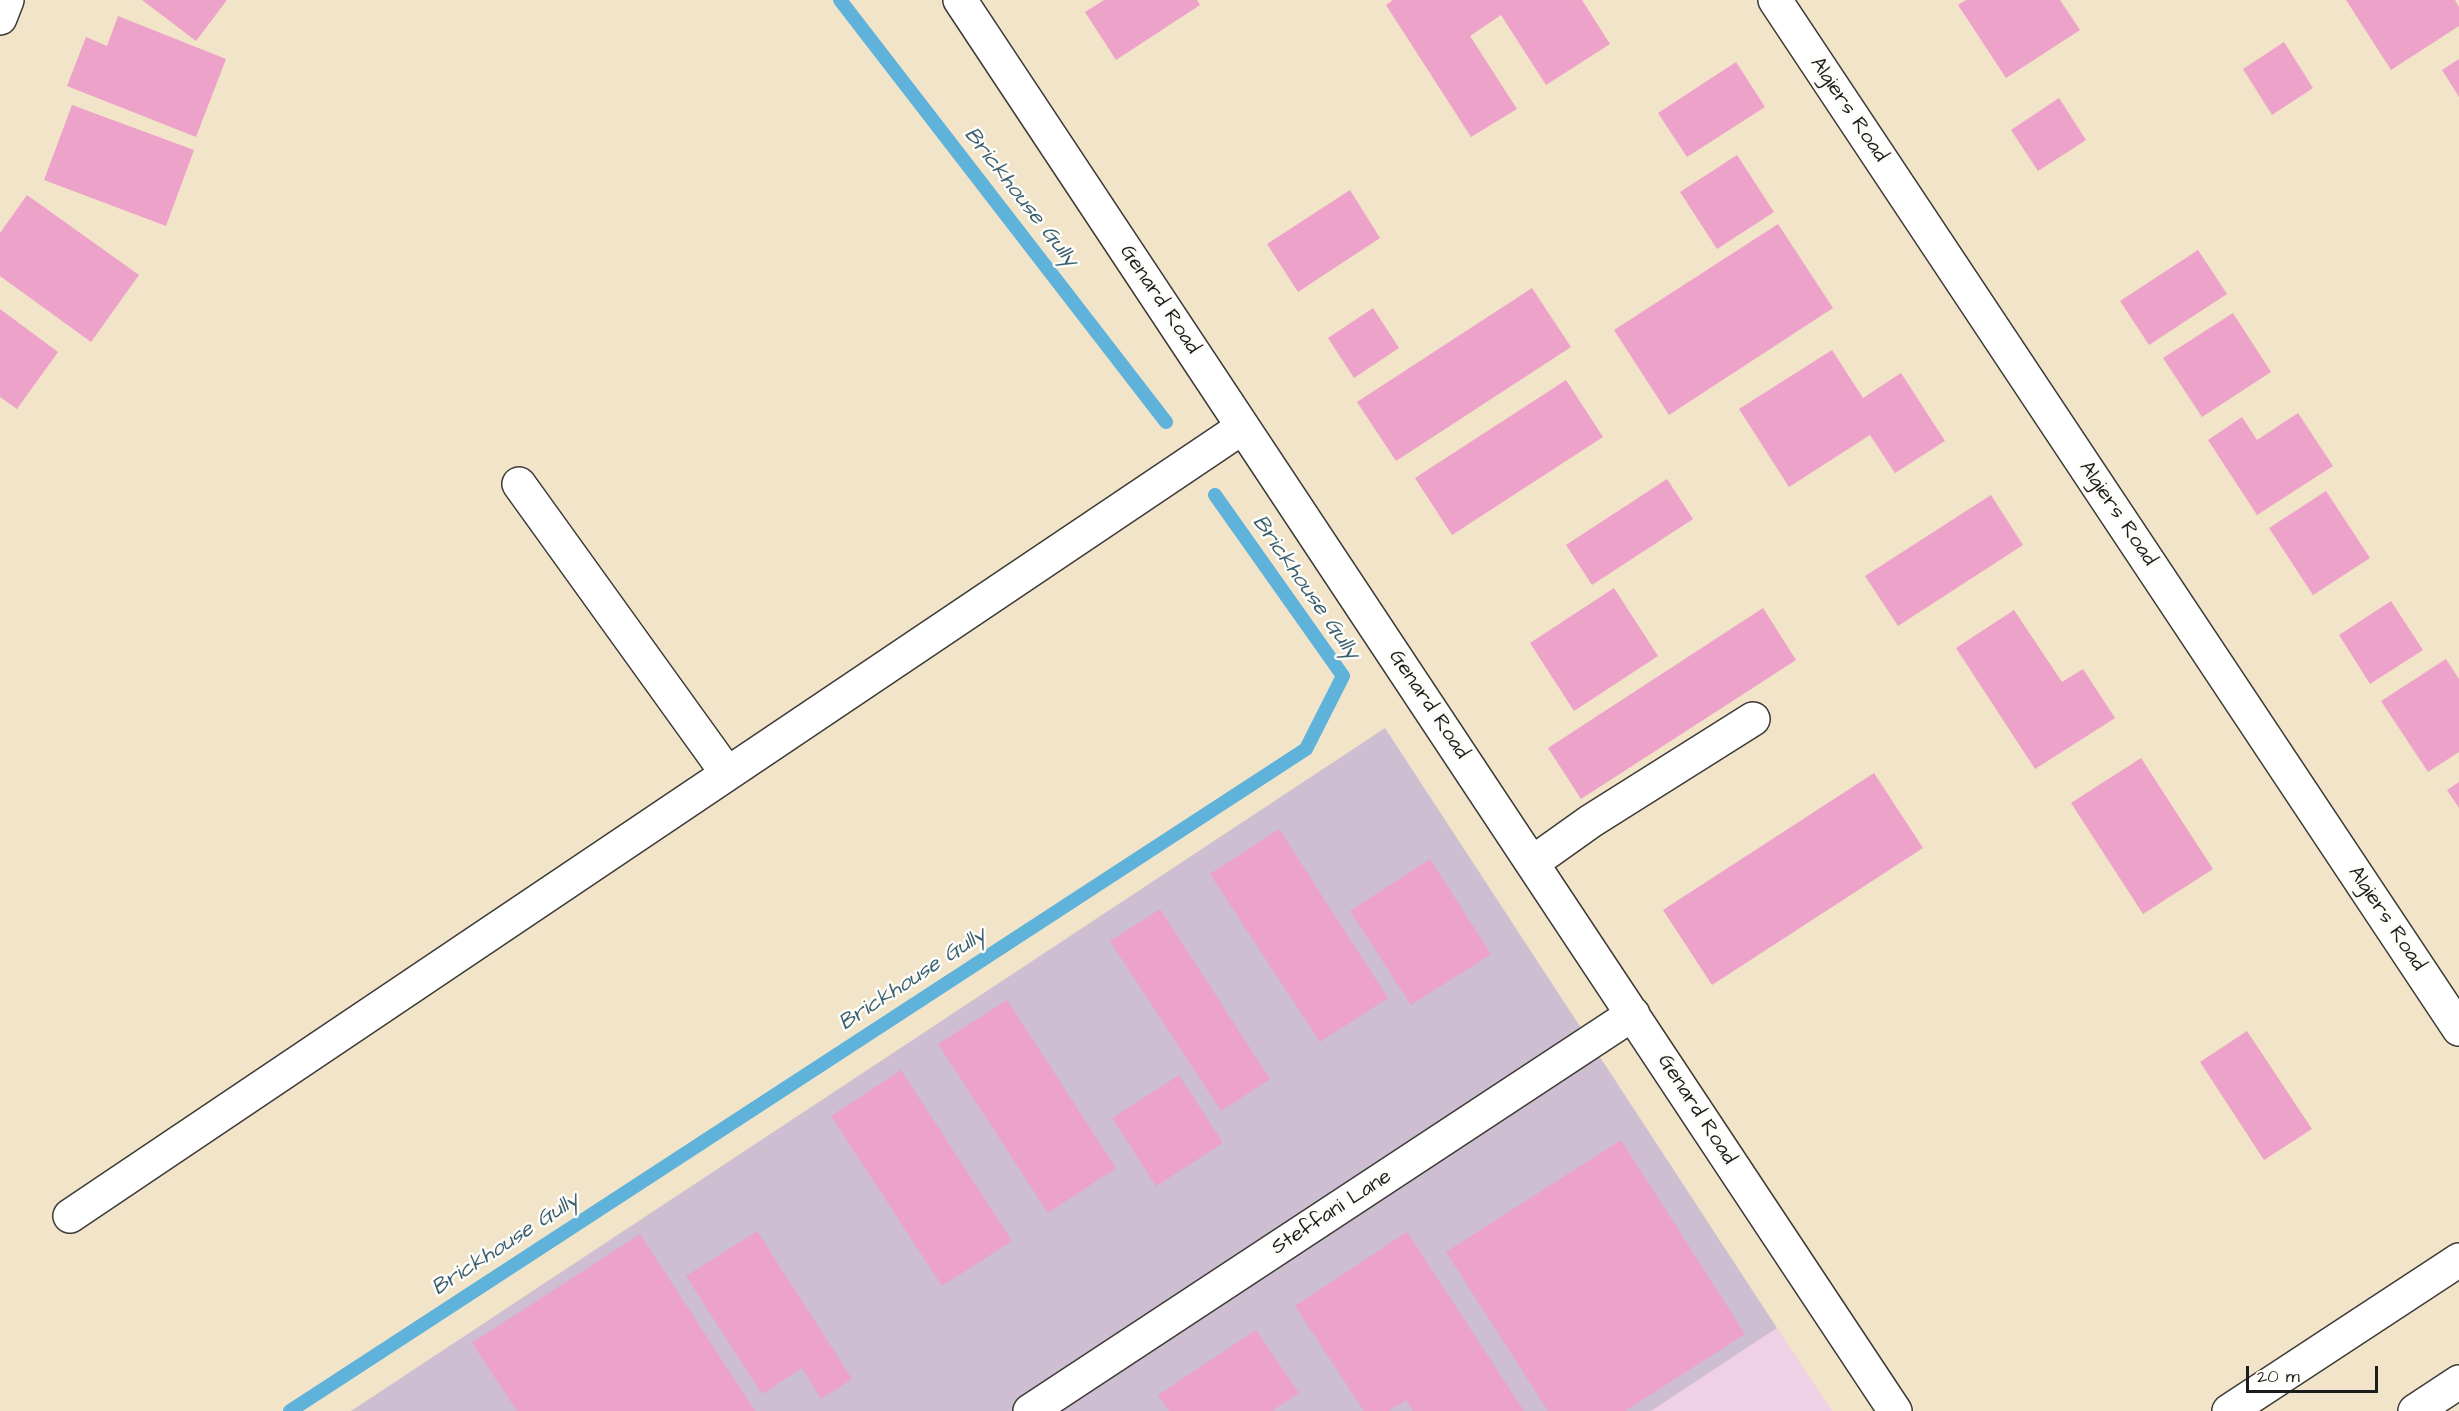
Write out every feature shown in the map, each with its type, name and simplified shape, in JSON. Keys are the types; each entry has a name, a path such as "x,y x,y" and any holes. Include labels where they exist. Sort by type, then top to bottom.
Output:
{"street":[{"path":"0,18 7,0"},
{"name":"Genard Road","path":"960,0 1895,1411"},
{"name":"Algiers Road","path":"1775,0 2459,1029"},
{"path":"70,1216 1243,427"},
{"path":"519,484 726,773"},
{"path":"1532,862 1590,821 1752,718"},
{"name":"Steffani Lane","path":"1030,1411 1633,1014"},
{"path":"2229,1411 2459,1260"},
{"path":"2415,1411 2459,1382"}],"shaded area":[{"path":"1385,728 1777,1328 1651,1411 351,1411"},
{"path":"1777,1328 1832,1411 1651,1411"}],"building":[{"path":"142,0 227,0 196,41"},
{"path":"1104,0 1197,0 1200,5 1116,60 1085,12"},
{"path":"1393,0 1582,0 1610,44 1546,85 1501,15 1470,36 1517,109 1471,137 1386,5"},
{"path":"1966,0 2060,0 2080,30 2006,78 1958,5"},
{"path":"2346,0 2455,0 2459,7 2459,26 2391,70"},
{"path":"118,16 226,59 196,137 67,86 86,37 107,46"},
{"path":"2284,42 2313,88 2272,115 2243,69"},
{"path":"2459,59 2459,97 2442,70"},
{"path":"1736,62 1765,107 1687,157 1658,113"},
{"path":"2059,98 2086,140 2038,171 2011,130"},
{"path":"72,105 194,150 166,226 44,180"},
{"path":"1737,155 1774,212 1717,249 1680,192"},
{"path":"1350,190 1380,238 1298,292 1267,244"},
{"path":"27,195 139,275 91,342 0,276 0,233"},
{"path":"1778,224 1833,308 1669,415 1614,330"},
{"path":"2198,250 2227,294 2149,345 2120,301"},
{"path":"1532,288 1571,347 1396,461 1357,402"},
{"path":"1373,308 1399,348 1354,378 1328,338"},
{"path":"0,309 58,352 17,409 0,397"},
{"path":"2233,313 2271,372 2202,417 2163,358"},
{"path":"1832,350 1863,398 1901,373 1945,441 1895,473 1870,435 1789,487 1739,409"},
{"path":"1566,380 1603,437 1452,535 1415,478"},
{"path":"2298,413 2333,466 2257,515 2208,440 2242,417 2257,440"},
{"path":"1667,479 1693,519 1592,585 1566,545"},
{"path":"2326,491 2370,558 2313,595 2269,528"},
{"path":"1991,495 2023,545 1898,626 1865,576"},
{"path":"1614,588 1658,656 1574,711 1530,643"},
{"path":"2391,601 2423,650 2370,684 2339,635"},
{"path":"1763,608 1796,660 1581,799 1548,748"},
{"path":"2014,610 2062,682 2083,669 2115,718 2035,769 1956,648"},
{"path":"2446,659 2459,679 2459,752 2428,772 2381,701"},
{"path":"2141,758 2213,869 2143,914 2071,803"},
{"path":"1874,773 1923,848 1712,985 1663,910"},
{"path":"2459,782 2459,808 2447,790"},
{"path":"1279,829 1388,998 1320,1042 1210,874"},
{"path":"1430,859 1491,954 1411,1005 1350,911"},
{"path":"1160,909 1270,1079 1221,1111 1110,941"},
{"path":"1007,1000 1116,1168 1048,1213 938,1044"},
{"path":"2247,1031 2312,1129 2264,1160 2200,1062"},
{"path":"901,1070 1012,1241 942,1286 831,1116"},
{"path":"1179,1075 1223,1143 1156,1186 1112,1118"},
{"path":"1621,1140 1745,1334 1625,1411 1548,1411 1446,1252"},
{"path":"757,1231 852,1379 821,1399 802,1368 762,1394 686,1276"},
{"path":"1407,1232 1524,1411 1413,1411 1406,1400 1388,1411 1364,1411 1295,1306"},
{"path":"640,1234 755,1411 517,1411 472,1343"},
{"path":"1256,1330 1299,1393 1272,1411 1169,1411 1158,1395"}],"waterway":[{"name":"Brickhouse Gully","path":"840,0 1166,422"},
{"name":"Brickhouse Gully","path":"290,1411 1306,749 1343,676 1215,495"}]}
